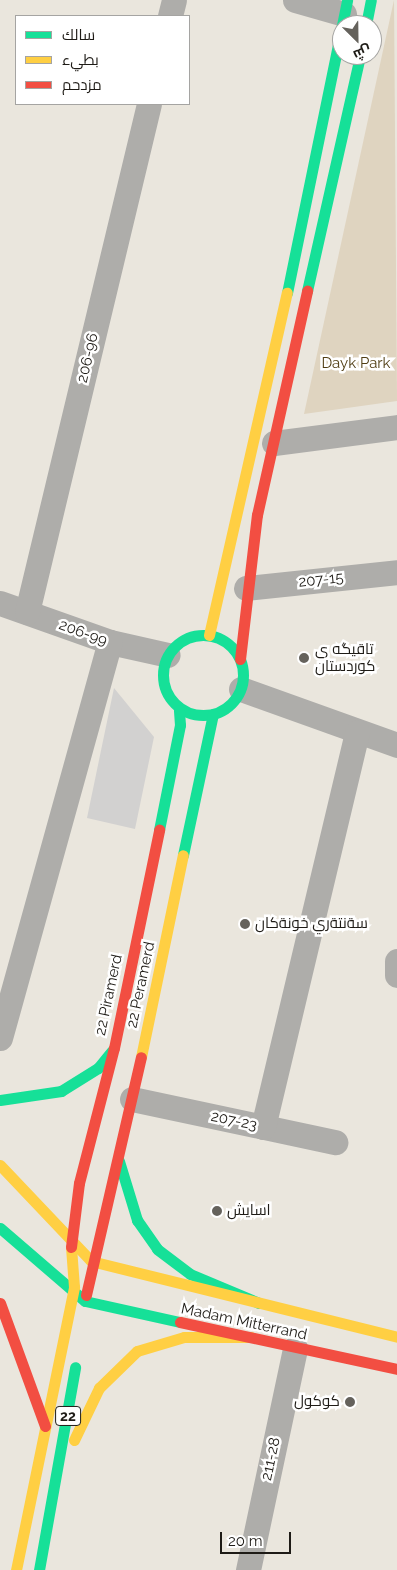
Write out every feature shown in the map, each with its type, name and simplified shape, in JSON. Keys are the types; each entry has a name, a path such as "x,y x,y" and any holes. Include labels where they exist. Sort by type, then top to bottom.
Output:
{"main road":[{"path":"368,15 371,0"},
{"path":"209,635 295,256 345,7"},
{"path":"240,659 231,646 209,635 182,641 168,655 163,679 179,710 213,714 230,705 241,689 240,659 246,588 274,443 358,65"},
{"name":"22 Piramerd","path":"74,1287 71,1239 79,1182 114,1048 180,725 179,710"},
{"name":"22 Peramerd","path":"84,1306 91,1261 119,1160 213,714"},
{"path":"0,1100 61,1091 98,1068 114,1048"},
{"path":"119,1160 136,1220 157,1248 190,1274 259,1303"},
{"path":"0,1165 91,1261 259,1303"},
{"path":"0,1228 74,1287 84,1306"},
{"name":"22","path":"16,1570 74,1287"},
{"path":"0,1303 29,1392 45,1426"},
{"name":"Madam Mitterrand","path":"259,1303 397,1337"},
{"name":"Madam Mitterrand","path":"84,1306 251,1337 397,1369"},
{"path":"60,1468 96,1394 124,1359 151,1345 184,1337 251,1337"},
{"name":"22","path":"40,1570 60,1468 77,1350"}],"street":[{"path":"170,15 174,0"},
{"path":"295,0 345,7"},
{"name":"206-96","path":"28,612 150,105"},
{"path":"274,443 397,427"},
{"name":"207-15","path":"246,588 397,572"},
{"name":"206-99","path":"0,603 110,642 168,655"},
{"path":"0,1038 110,642"},
{"path":"241,689 397,746"},
{"path":"263,1127 357,732"},
{"path":"397,961 397,975"},
{"name":"207-23","path":"132,1099 335,1142"},
{"name":"211-28","path":"248,1570 295,1348"}],"green space":[{"name":"Dayk Park","path":"394,0 397,401 304,414 380,65 382,65 382,55"}],"building":[{"path":"114,688 154,737 135,829 87,818"}],"traffic: fast":[{"path":"287,293 347,0"},
{"path":"368,15 371,0"},
{"path":"307,291 358,65"},
{"path":"203,635 218,638 231,647 240,660 243,675 240,690 231,703 218,712 203,715 188,712 175,703 166,690 163,675 166,660 175,647 188,638 203,635"},
{"path":"159,830 180,725 179,710"},
{"path":"183,855 213,714"},
{"path":"0,1100 61,1091 98,1068 112,1051"},
{"path":"119,1161 137,1220 157,1249 190,1274 259,1303"},
{"path":"0,1228 85,1301 180,1322"},
{"path":"39,1570 75,1367"}],"traffic: slow":[{"path":"209,635 287,293"},
{"path":"141,1057 183,855"},
{"path":"0,1165 91,1261 397,1337"},
{"path":"16,1570 74,1287 71,1247"},
{"path":"74,1440 99,1388 137,1351 184,1337 251,1337"}],"traffic: jam":[{"path":"240,659 257,515 307,291"},
{"path":"71,1247 79,1183 114,1048 159,830"},
{"path":"86,1295 141,1057"},
{"path":"0,1303 45,1426"},
{"path":"180,1322 397,1369"}],"place":[{"name":"تاقيگه ى كوردستان","path":"304,658"},
{"name":"سةنتةري خونةكان","path":"245,924"},
{"name":"اسايش","path":"217,1211"},
{"name":"کوکول","path":"350,1402"}]}
